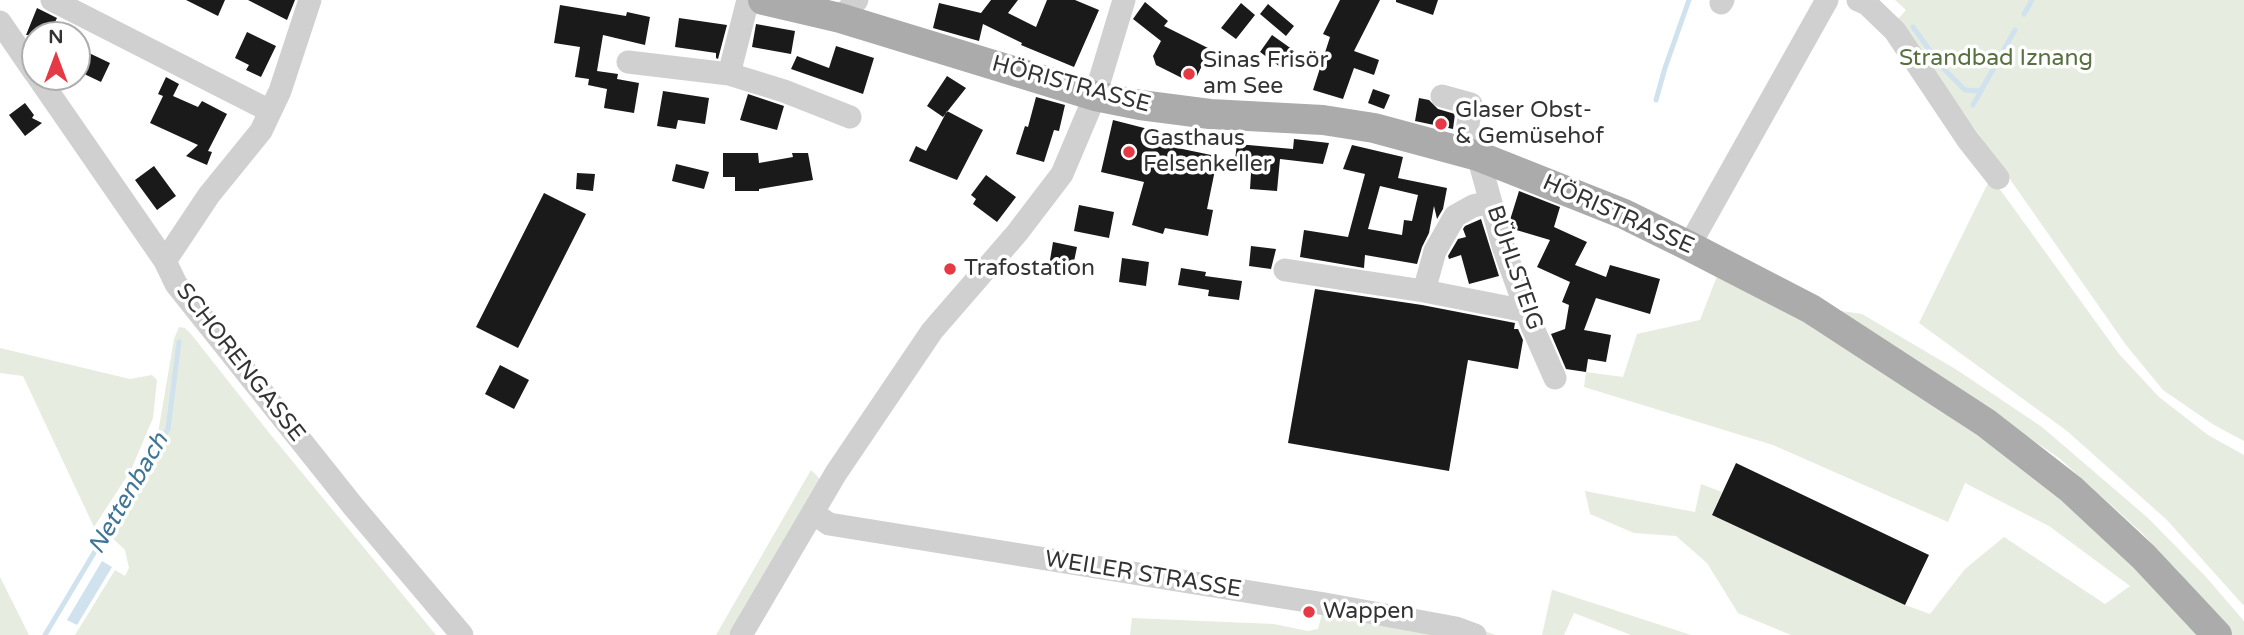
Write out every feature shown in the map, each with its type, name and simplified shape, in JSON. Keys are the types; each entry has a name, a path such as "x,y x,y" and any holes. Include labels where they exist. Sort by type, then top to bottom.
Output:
{"main road":[{"name":"HÖRISTRASSE","path":"763,0 848,9 1095,96 1210,114 1323,120 1374,128 1471,154 1624,215 1811,309 1986,423 2071,489 2144,557 2217,635"}],"street":[{"path":"52,0 270,111"},
{"path":"165,261 209,195 261,131 279,92 310,0"},
{"path":"729,74 748,0"},
{"path":"741,635 836,472 932,331 1017,233 1062,174 1095,96 1124,0"},
{"path":"1689,246 1827,0"},
{"path":"1858,0 1867,4 1895,31 1968,140 1998,178"},
{"name":"SCHORENGASSE","path":"0,22 21,53"},
{"path":"628,62 729,74 784,91 850,117"},
{"name":"SCHORENGASSE","path":"47,91 165,261 176,284 353,506 462,635"},
{"path":"1442,96 1471,104 1471,154"},
{"name":"BÜHLSTEIG","path":"1471,154 1527,311 1555,379"},
{"path":"1424,291 1435,251 1455,216 1473,206 1490,202"},
{"path":"1285,270 1424,291 1527,311"},
{"name":"WEILER STRASSE","path":"813,513 829,524 1325,604 1455,628 1475,635"}],"green space":[{"name":"Strandbad Iznang","path":"1895,0 2244,0 2244,441 2214,425 2163,390 2126,345 1898,19 1906,10"},
{"path":"1991,177 2119,354 2159,397 2208,435 2244,455 2244,606 2167,520 2067,431 1919,323"},
{"path":"1719,271 1779,304 2001,451 2058,497 2158,588 2198,635 1791,635 1738,613 1707,563 1676,536 1634,533 1590,514 1585,491 1695,512 1701,484 1722,492 1712,514 1905,605 1930,614 1965,569 2004,537 2105,604 2130,586 2049,526 1965,483 1948,522 1773,445 1584,387 1586,372 1623,377 1637,334 1700,320"},
{"path":"1841,311 1862,314 1957,370 2042,427 2148,518 2206,577 2244,621 2244,635 2232,635 2141,532 2059,458"},
{"path":"179,327 185,328 191,334 436,635 75,635 115,570 125,576 129,568 125,550 104,530 157,439 174,339"},
{"path":"0,348 130,379 152,375 157,380 153,418 131,470 94,527 23,376 0,373"},
{"path":"811,470 822,481 729,635 716,635"},
{"path":"0,577 29,635 0,635"},
{"path":"1552,590 1691,635 1631,635 1574,613 1564,635 1542,635"},
{"path":"1327,595 1461,623 1496,635 1130,635 1132,618 1274,624 1308,631 1318,629"}],"water":[{"path":"102,561 112,567 77,625 67,620"}],"building":[{"path":"186,0 225,0 218,16"},
{"path":"248,0 295,0 287,20"},
{"path":"991,0 1018,0 1008,13 1036,27 1047,0 1075,0 1099,10 1074,67 1021,45 1022,43 983,24 979,41 933,28 939,3 981,13"},
{"path":"1340,0 1380,0 1354,51 1379,60 1374,75 1354,68 1343,99 1313,90 1330,37 1323,34"},
{"path":"1396,0 1438,0 1433,15"},
{"path":"1145,2 1168,21 1164,26 1210,49 1197,76 1186,80 1156,65 1153,56 1161,41 1133,19"},
{"path":"1241,3 1255,15 1236,39 1221,28"},
{"path":"1268,4 1294,26 1286,36 1260,14"},
{"path":"560,5 626,16 627,12 650,17 645,45 603,35 597,71 618,74 617,79 639,83 634,113 604,108 607,89 588,85 589,79 575,77 580,47 554,43"},
{"path":"37,8 57,18 56,21 32,21"},
{"path":"679,18 727,25 718,59 716,53 675,47"},
{"path":"756,24 795,31 791,54 752,47"},
{"path":"247,32 276,46 261,77 246,70 249,65 235,58"},
{"path":"1272,35 1296,52 1283,69 1260,52"},
{"path":"836,46 874,58 863,94 791,69 797,56 829,68"},
{"path":"91,54 110,63 101,82 91,77"},
{"path":"947,76 966,88 943,117 927,106"},
{"path":"166,77 179,84 173,96 198,107 202,101 227,114 208,151 212,152 207,165 186,156 198,145 150,123 163,96 158,94"},
{"path":"1373,89 1390,95 1384,109 1368,103"},
{"path":"663,91 709,98 705,124 678,120 676,129 657,126"},
{"path":"748,94 784,106 777,130 740,120"},
{"path":"1036,97 1065,105 1059,131 1054,130 1044,162 1016,154 1025,126 1028,127"},
{"path":"1419,98 1429,100 1438,109 1455,114 1453,129 1415,121"},
{"path":"25,103 34,115 32,118 42,123 25,136 9,115"},
{"path":"947,111 983,130 957,180 909,161 916,146 926,151"},
{"path":"1113,120 1152,130 1149,142 1235,160 1237,144 1293,149 1294,139 1329,143 1323,164 1280,159 1277,191 1250,189 1251,173 1215,170 1207,209 1213,210 1208,236 1165,228 1163,234 1132,225 1144,182 1101,172"},
{"path":"1352,145 1403,157 1398,178 1447,188 1443,209 1437,219 1434,206 1429,233 1417,264 1365,255 1364,268 1300,257 1304,230 1348,237 1365,174 1343,169","holes":["1380,186 1418,195 1412,221 1404,220 1402,235 1368,229"]},
{"path":"723,153 758,153 759,163 793,157 792,153 808,153 813,180 759,191 735,191 735,177 723,177"},
{"path":"676,164 709,172 704,189 672,181"},
{"path":"154,166 176,196 157,210 135,180"},
{"path":"577,173 595,174 593,191 576,189"},
{"path":"986,175 1016,197 997,222 973,204 976,199 971,195"},
{"path":"1519,191 1560,207 1554,227 1587,242 1575,265 1606,277 1610,265 1660,279 1650,314 1596,298 1584,330 1611,335 1606,362 1588,359 1586,372 1566,369 1551,334 1565,329 1569,305 1562,302 1570,282 1537,267 1550,240 1513,229 1510,220"},
{"path":"544,193 586,214 518,348 476,327"},
{"path":"1079,205 1114,212 1109,238 1074,231"},
{"path":"1481,219 1499,276 1469,284 1461,255 1449,259 1448,256 1458,239 1466,237 1463,229 1465,226"},
{"path":"1053,242 1077,247 1072,271 1049,266"},
{"path":"1251,246 1276,249 1271,269 1249,266"},
{"path":"1122,258 1149,262 1146,286 1119,282"},
{"path":"1181,268 1206,272 1205,276 1242,281 1239,300 1208,296 1209,290 1178,285"},
{"path":"1315,289 1422,305 1515,323 1514,329 1518,329 1523,340 1518,369 1468,360 1449,471 1288,443"},
{"path":"500,365 529,380 514,409 485,394"},
{"path":"1736,463 1929,555 1905,605 1712,515"}],"waterway":[{"path":"1656,100 1689,0"},
{"path":"2024,14 2032,0"},
{"path":"1913,27 1941,66 1965,90 1981,91"},
{"path":"1973,105 2015,30"},
{"name":"Nettenbach","path":"45,635 168,429 179,342"}],"place":[{"name":"Sinas Frisör am See","path":"1189,74"},
{"name":"Glaser Obst- & Gemüsehof","path":"1441,124"},
{"name":"Gasthaus Felsenkeller","path":"1129,152"},
{"name":"Trafostation","path":"950,269"},
{"name":"Wappen","path":"1309,612"}]}
